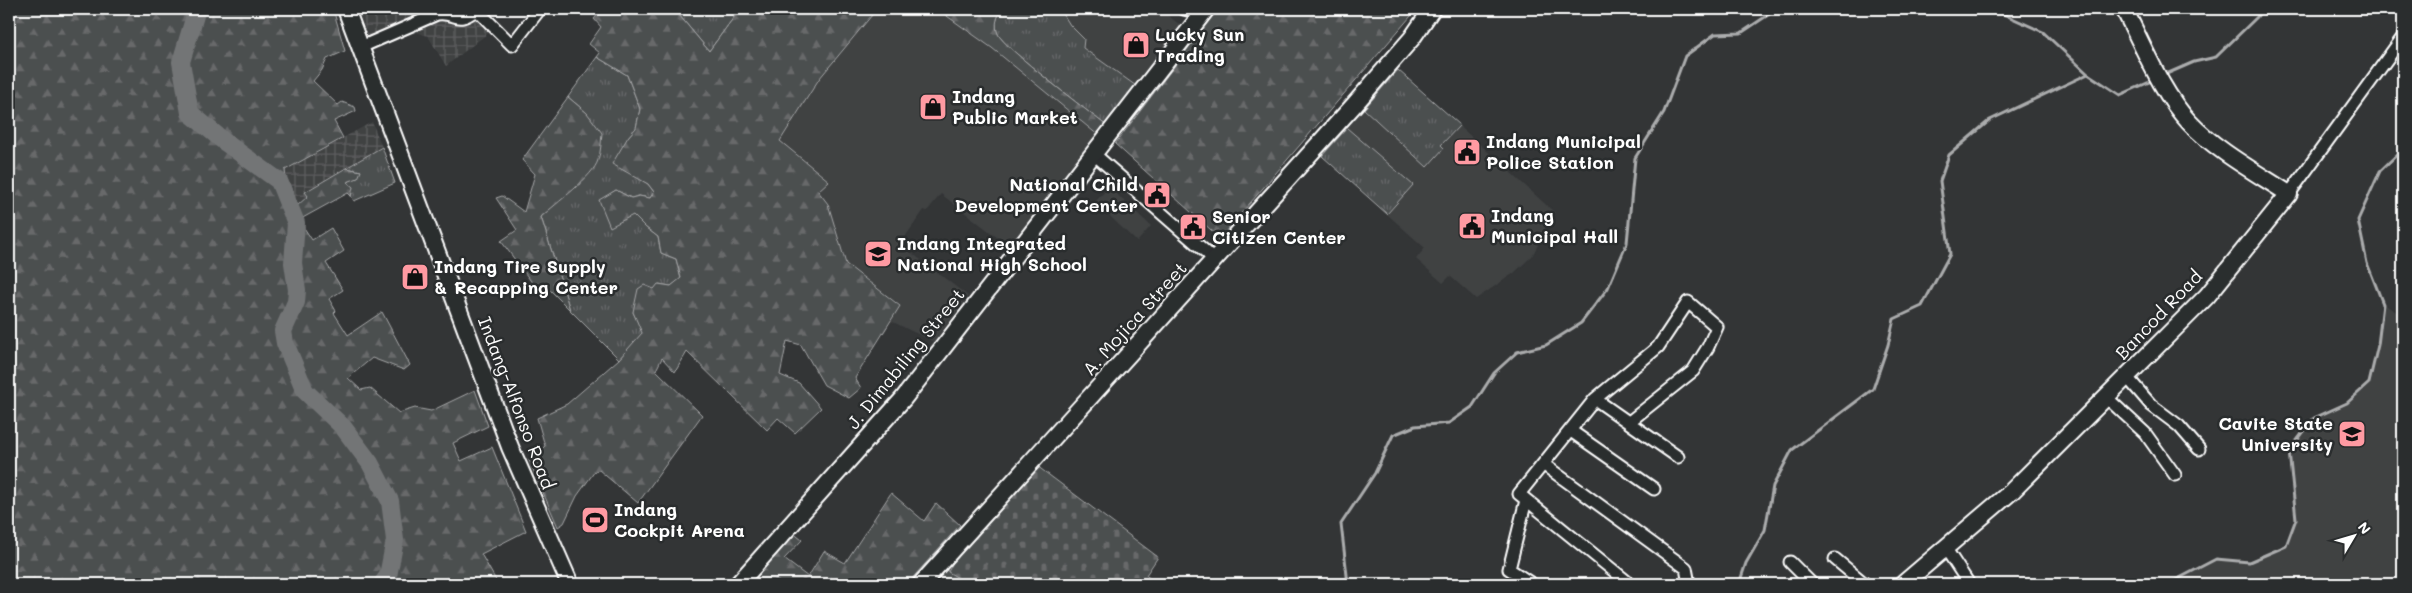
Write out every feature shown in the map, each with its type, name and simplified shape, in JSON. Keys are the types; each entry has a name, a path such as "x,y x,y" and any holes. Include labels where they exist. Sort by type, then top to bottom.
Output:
{"street":[{"name":"Indang-Alfonso Road","path":"346,9 510,447 542,526 570,584"},
{"path":"361,47 437,14 460,18 477,9 512,45 540,9"},
{"path":"1184,9 1205,11"},
{"name":"A. Mojica Street","path":"921,584 1401,52 1432,9"},
{"path":"2124,9 2170,97 2183,115 2202,134 2289,194"},
{"name":"J. Dimabiling Street","path":"738,584 890,414 1205,11"},
{"name":"Bancod Road","path":"1904,584 2012,491 2223,278 2289,194 2403,37"},
{"path":"1094,154 1215,260"},
{"path":"1625,583 1519,494 1595,399 1658,347 1688,302 1717,327 1708,347 1693,371 1629,422"},
{"path":"2127,377 2151,405 2179,426 2199,449"},
{"path":"2106,397 2145,433 2175,475"},
{"path":"1595,399 1678,457"},
{"path":"1571,431 1654,489"},
{"path":"1543,464 1686,568 1689,584"},
{"path":"1526,500 1509,569 1532,584"},
{"path":"1946,549 1969,584"},
{"path":"1835,559 1866,584"},
{"path":"1790,562 1812,584"}],"shaded area":[{"path":"357,9 472,9 492,30 446,66 428,36 416,32 373,47"},
{"name":"Indang Public Market","path":"877,9 937,9 992,48 1099,136 1011,248 941,194 927,211 924,210 900,244 968,296 934,342 891,321 900,305 846,264 828,204 817,191 829,181 780,141 819,79"},
{"path":"1060,9 1160,9 1185,29 1139,88 1083,48 1084,39 1070,25"},
{"path":"1398,70 1555,213 1532,256 1514,273 1476,299 1450,276 1443,283 1416,259 1425,248 1322,156"},
{"path":"372,122 382,147 305,192 308,196 297,206 288,203 285,170"},
{"name":"Indang Integrated National High School","path":"1109,187 1151,226 1137,242 1095,202"},
{"name":"Cavite State University","path":"2383,304 2403,316 2403,584 2168,584 2216,559 2249,562 2286,546 2296,519 2289,451 2314,418 2347,403 2369,383 2378,345"}],"green space":[{"path":"9,9 333,9 345,51 327,59 322,70 313,81 338,105 342,102 355,107 356,111 334,121 343,138 285,170 288,203 297,206 308,196 305,192 346,168 361,171 358,178 347,182 353,187 351,196 348,193 299,220 312,240 331,228 344,251 326,263 343,290 329,299 336,311 334,313 348,335 382,312 410,365 404,370 372,358 348,378 361,390 370,388 399,413 415,408 431,411 475,390 488,426 453,443 461,461 492,447 526,531 481,554 498,584 9,584"},
{"path":"609,9 674,9 709,51 740,9 831,9 835,12 849,9 877,9 819,79 780,141 829,181 818,191 828,204 846,264 900,306 855,378 861,388 849,398 824,385 801,345 787,341 780,375 799,383 821,408 795,433 778,418 767,430 687,352 675,372 662,358 656,370 702,415 638,503 599,470 595,471 577,496 564,523 558,527 529,460 545,446 537,418 567,404 619,359 642,333 633,312 638,289 644,285 654,289 658,284 671,286 681,278 676,259 661,253 658,237 633,215 610,227 599,200 616,190 631,198 639,196 650,198 654,192 648,184 612,164 628,137 636,128 640,109 627,75 597,57 600,53 589,44 601,27 594,19 600,12"},
{"path":"674,9 740,9 709,51"},
{"path":"937,9 960,9 967,11 968,9 1002,9 997,18 996,27 1003,41 1048,80 1107,126 1099,136 992,48"},
{"path":"1002,9 1060,9 1070,25 1084,39 1083,48 1139,88 1107,126 1048,80 1003,41 996,27 997,18"},
{"path":"1218,9 1417,9 1220,238 1115,144"},
{"path":"597,57 627,75 640,109 636,128 628,137 633,174 648,184 654,192 650,198 639,196 631,198 616,190 599,201 633,215 658,237 661,253 676,259 681,279 671,286 659,284 633,312 643,333 619,359 570,310 541,217 568,192 581,184 587,113 568,97"},
{"path":"1398,70 1460,125 1441,145 1444,148 1427,167 1364,109"},
{"path":"568,97 587,113 602,133 600,154 595,167 582,182 541,217 570,310 550,290 542,296 501,241 517,230 496,198 502,196 524,212 535,174 522,160"},
{"path":"1347,128 1413,185 1387,214 1322,156"},
{"path":"382,147 395,183 354,201 346,182 361,171 346,168"},
{"path":"1037,466 1158,557 1146,575 1156,584 957,584 960,579 948,572 952,564"},
{"path":"891,493 924,521 936,503 960,525 907,584 746,584 792,532 802,540 784,559 808,577 824,551 845,563"},
{"path":"943,568 960,579 957,584 929,584"}],"waterway":[{"path":"197,9 181,62 190,113 226,143 279,181 296,223 293,263 297,290 296,302 283,331 285,343 305,391 343,427 370,463 390,501 395,540 388,576 382,584"},
{"path":"1348,584 1341,524 1375,473 1393,435 1415,426 1449,423 1472,407 1494,373 1517,352 1546,345 1581,323 1608,288 1627,243 1635,158 1664,112 1685,56 1715,34 1741,33 1771,13 1773,9"},
{"path":"1992,9 2043,32 2088,74 2120,95 2154,80"},
{"path":"2164,75 2194,62 2216,57 2257,17 2262,9"},
{"path":"1739,584 1746,563 1765,530 1773,486 1792,450 1873,389 1888,345 1894,319 1922,306 1950,254 1940,181 1949,155 1990,120 2088,74"},
{"path":"2168,584 2216,559 2249,562 2286,546 2296,519 2289,451 2314,418 2347,403 2369,383 2378,345 2383,304 2367,263 2358,220 2380,171 2403,149"}],"place":[{"name":"Lucky Sun Trading","path":"1136,45"},
{"name":"Indang Public Market","path":"933,107"},
{"name":"Indang Municipal Police Station","path":"1467,152"},
{"name":"National Child Development Center","path":"1157,195"},
{"name":"Indang Municipal Hall","path":"1472,226"},
{"name":"Senior Citizen Center","path":"1193,227"},
{"name":"Indang Integrated National High School","path":"878,254"},
{"name":"Indang Tire Supply & Recapping Center","path":"415,277"},
{"name":"Cavite State University","path":"2352,434"},
{"name":"Indang Cockpit Arena","path":"595,520"}]}
